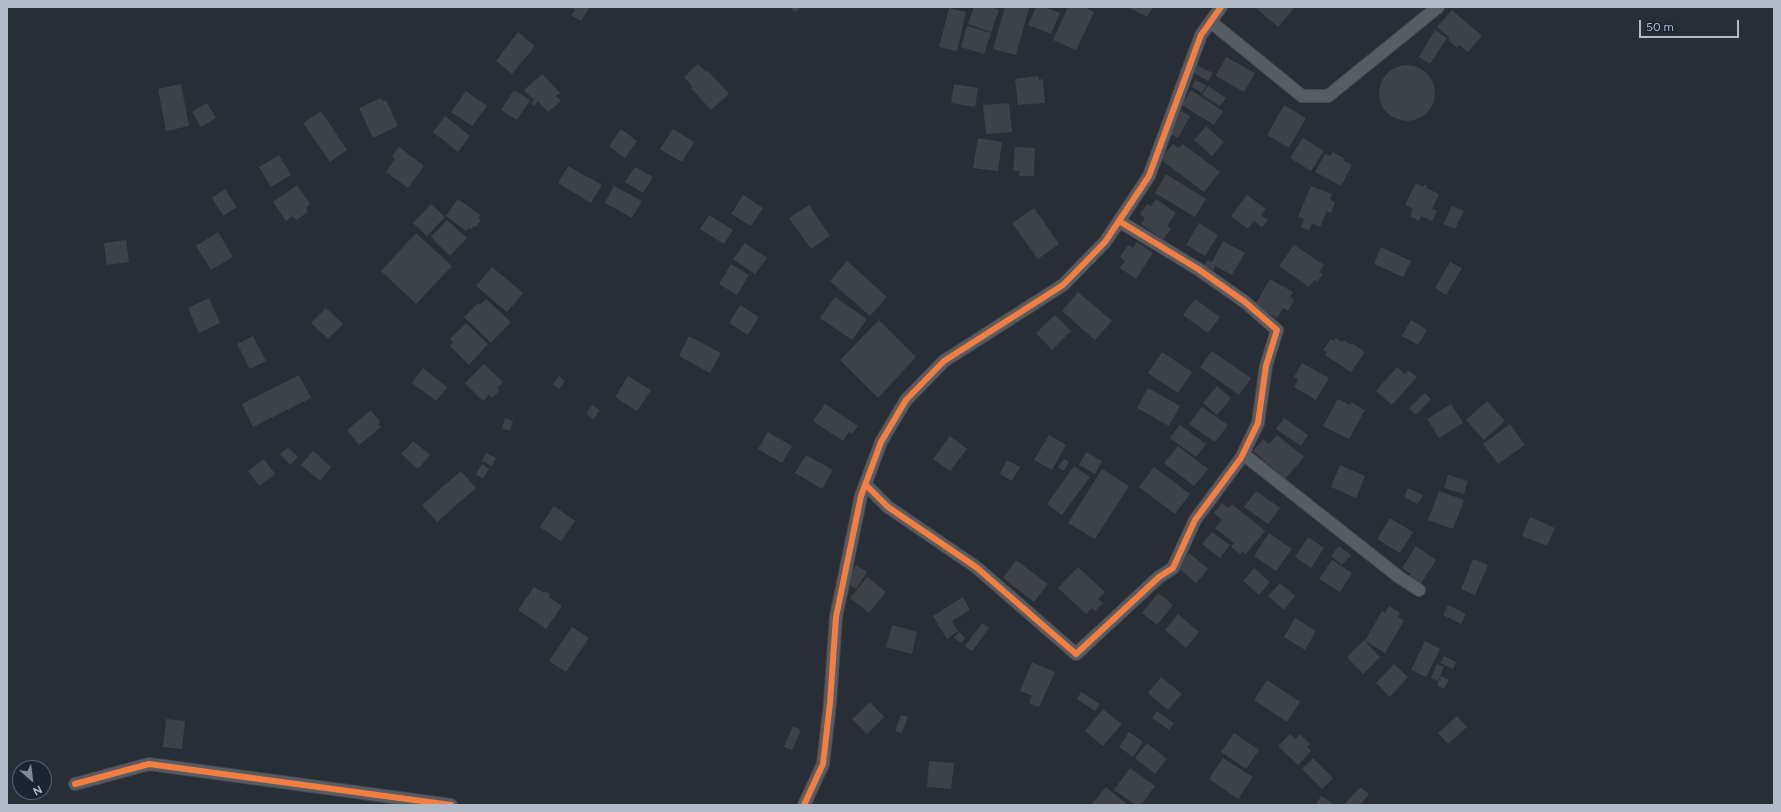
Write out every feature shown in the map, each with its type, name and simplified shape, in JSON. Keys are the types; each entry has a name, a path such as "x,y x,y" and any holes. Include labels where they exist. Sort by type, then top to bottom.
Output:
{"street":[{"path":"804,805 823,764 830,703 836,617 861,496 881,442 906,400 944,361 1063,285 1106,242 1149,176 1201,35 1221,7"},
{"path":"1211,22 1302,96 1328,96 1438,7"},
{"path":"866,485 888,507 976,567 1076,654 1159,577 1173,568 1195,520 1243,454 1258,423 1266,366 1277,330 1246,302 1198,269 1119,221"},
{"path":"1243,454 1399,577 1419,590"},
{"path":"75,784 149,764 451,805"}],"building":[{"path":"570,7 589,8 581,21 571,15 575,10"},
{"path":"790,7 801,7 795,12"},
{"path":"974,7 991,7 999,10 991,32 968,24"},
{"path":"1005,7 1029,8 1016,55 993,49"},
{"path":"1036,7 1044,7 1060,13 1051,34 1028,25"},
{"path":"1068,7 1084,7 1094,12 1076,50 1053,40"},
{"path":"1128,7 1153,7 1147,17"},
{"path":"1255,7 1295,7 1278,27"},
{"path":"949,8 966,12 957,51 939,47"},
{"path":"1452,10 1482,36 1468,52 1459,45 1457,48 1448,40 1450,38 1437,27"},
{"path":"967,26 991,33 984,54 961,47"},
{"path":"1435,30 1447,38 1430,64 1419,57"},
{"path":"518,32 535,46 512,74 496,61"},
{"path":"1226,57 1255,73 1244,92 1216,76"},
{"path":"698,64 706,72 708,71 729,94 711,110 691,88 692,86 684,77"},
{"path":"1407,65 1418,67 1427,73 1433,82 1435,93 1433,104 1427,113 1418,119 1407,121 1396,119 1387,113 1381,104 1379,93 1381,82 1387,73 1396,67"},
{"path":"1198,66 1213,73 1208,81 1194,73"},
{"path":"542,74 560,93 556,96 561,101 548,112 538,101 534,106 531,103 534,100 524,90"},
{"path":"1038,76 1039,80 1043,79 1045,103 1018,105 1015,79"},
{"path":"1195,80 1206,85 1202,93 1192,87"},
{"path":"181,84 189,126 166,131 158,89"},
{"path":"954,84 978,88 975,107 951,103"},
{"path":"1208,86 1226,98 1220,106 1202,95"},
{"path":"514,90 530,100 517,120 501,110"},
{"path":"1191,90 1223,111 1214,125 1182,105"},
{"path":"466,91 487,106 472,126 451,112"},
{"path":"381,98 383,101 386,100 398,126 373,138 359,108"},
{"path":"207,103 216,118 201,127 192,112"},
{"path":"1009,103 1012,132 986,134 983,105"},
{"path":"1284,105 1306,118 1289,148 1267,135"},
{"path":"321,111 347,150 330,162 303,123"},
{"path":"1181,111 1190,116 1178,138 1168,133"},
{"path":"445,116 470,136 458,152 433,132"},
{"path":"1206,126 1224,142 1212,156 1194,140"},
{"path":"621,129 637,141 625,158 609,146"},
{"path":"673,129 694,142 682,162 660,149"},
{"path":"978,138 1002,142 998,171 973,168"},
{"path":"1303,138 1324,151 1311,171 1290,158"},
{"path":"1173,144 1179,148 1183,144 1220,172 1204,192 1160,159"},
{"path":"399,147 424,166 408,188 386,172 395,159 392,157"},
{"path":"1015,147 1035,148 1034,176 1019,176 1020,171 1013,171"},
{"path":"1333,152 1344,158 1343,160 1352,165 1341,186 1315,172 1325,154 1330,156"},
{"path":"279,155 291,175 271,187 259,167"},
{"path":"568,166 602,185 591,203 558,183"},
{"path":"635,167 653,177 643,193 625,182"},
{"path":"1166,174 1206,199 1195,217 1155,193"},
{"path":"1416,183 1423,187 1424,184 1427,186 1426,188 1439,194 1432,209 1437,211 1432,221 1421,216 1419,221 1410,216 1413,209 1405,205"},
{"path":"297,185 310,204 306,208 308,212 296,220 293,216 286,221 273,202"},
{"path":"614,186 642,201 632,218 605,203"},
{"path":"1311,186 1332,194 1330,200 1335,202 1331,213 1327,211 1320,227 1312,223 1309,231 1301,227 1304,219 1298,217"},
{"path":"225,189 237,207 223,216 212,198"},
{"path":"743,195 763,208 751,226 731,214"},
{"path":"1247,195 1266,209 1261,215 1268,220 1262,227 1254,221 1248,229 1231,216"},
{"path":"458,199 480,215 478,218 481,220 476,227 474,226 471,230 469,228 466,231 446,216"},
{"path":"1156,199 1176,213 1167,226 1171,229 1163,240 1141,224 1145,218 1140,214 1147,204 1151,206"},
{"path":"431,204 445,217 427,236 413,223"},
{"path":"809,205 830,236 811,249 789,218"},
{"path":"1452,206 1464,211 1455,229 1443,224"},
{"path":"1034,208 1059,244 1038,259 1012,223"},
{"path":"709,215 733,230 724,244 700,229"},
{"path":"447,220 467,238 450,256 431,237"},
{"path":"1199,223 1218,235 1205,256 1186,245"},
{"path":"218,232 233,257 211,270 196,246"},
{"path":"416,233 452,266 416,304 381,271"},
{"path":"126,240 129,262 107,265 104,243"},
{"path":"1223,241 1245,253 1232,275 1215,266 1213,271 1204,266 1208,260 1212,262"},
{"path":"1137,242 1153,253 1136,279 1120,268 1125,261 1120,257 1128,245 1133,248"},
{"path":"745,243 767,258 755,274 733,259"},
{"path":"1294,245 1324,265 1319,272 1323,274 1317,282 1314,280 1309,287 1279,266"},
{"path":"1381,247 1411,261 1403,277 1374,264"},
{"path":"847,261 887,297 870,316 830,281"},
{"path":"1450,262 1462,268 1446,295 1435,288"},
{"path":"731,264 749,275 737,295 719,284"},
{"path":"492,267 523,293 507,312 476,286"},
{"path":"1270,279 1293,292 1290,297 1294,300 1288,311 1283,308 1277,318 1255,305"},
{"path":"1078,292 1112,321 1095,340 1062,311"},
{"path":"835,297 867,319 852,340 820,318"},
{"path":"209,298 220,323 199,333 188,308"},
{"path":"486,299 511,322 491,343 464,317 478,303 480,305"},
{"path":"1195,299 1220,317 1208,333 1183,315"},
{"path":"740,305 759,317 748,335 729,323"},
{"path":"326,308 343,324 328,339 311,323"},
{"path":"1055,315 1071,331 1052,350 1036,333"},
{"path":"879,320 916,357 878,398 840,360"},
{"path":"1411,320 1427,330 1418,345 1402,336"},
{"path":"466,323 488,344 469,365 450,346 453,342 450,339"},
{"path":"253,336 266,361 250,369 237,344"},
{"path":"689,336 721,353 710,373 679,356"},
{"path":"1336,338 1342,342 1344,340 1351,345 1352,343 1365,352 1351,372 1325,355 1327,352 1323,350 1331,339 1334,341"},
{"path":"1212,351 1251,378 1239,395 1200,367"},
{"path":"1162,352 1192,372 1178,393 1148,373"},
{"path":"1302,363 1329,378 1316,400 1294,387 1298,380 1294,377"},
{"path":"484,364 503,382 497,388 500,390 492,398 489,395 483,401 465,383"},
{"path":"1397,367 1405,374 1408,370 1417,377 1392,405 1376,391"},
{"path":"423,368 447,387 436,401 412,383"},
{"path":"299,375 311,398 253,427 242,404"},
{"path":"559,376 565,381 559,389 553,384"},
{"path":"628,376 651,390 637,411 615,397"},
{"path":"1217,386 1231,398 1217,415 1203,403"},
{"path":"1148,388 1180,406 1169,426 1137,408"},
{"path":"1425,393 1431,399 1416,415 1409,408"},
{"path":"1338,399 1350,405 1351,402 1365,410 1349,439 1323,426"},
{"path":"1487,401 1505,421 1484,440 1466,420"},
{"path":"825,404 858,426 852,434 849,432 843,441 813,421"},
{"path":"1451,404 1463,423 1439,438 1427,419"},
{"path":"592,405 600,410 594,419 586,414"},
{"path":"1202,407 1228,425 1215,442 1189,424"},
{"path":"371,410 380,422 378,424 381,427 359,445 347,430"},
{"path":"505,418 513,421 510,431 502,428"},
{"path":"1284,418 1308,435 1301,446 1276,429"},
{"path":"1510,424 1525,445 1498,464 1483,444"},
{"path":"1180,425 1206,444 1196,457 1170,438"},
{"path":"768,432 792,446 782,463 758,449"},
{"path":"1049,435 1066,445 1052,470 1034,460"},
{"path":"1277,435 1304,457 1285,479 1253,451 1263,439 1269,444"},
{"path":"950,436 967,449 950,471 933,459"},
{"path":"413,441 430,455 418,469 401,454"},
{"path":"1178,446 1208,469 1194,486 1164,463"},
{"path":"288,447 298,457 290,465 280,454"},
{"path":"313,451 331,467 320,481 301,465"},
{"path":"1086,452 1102,461 1095,474 1079,465"},
{"path":"486,453 496,458 492,466 482,461"},
{"path":"806,455 833,470 822,489 795,473"},
{"path":"264,459 275,474 259,486 248,471"},
{"path":"1064,459 1069,462 1063,471 1058,467"},
{"path":"1007,460 1020,467 1012,481 1000,474"},
{"path":"482,464 489,469 483,479 476,474"},
{"path":"1340,465 1365,476 1356,498 1331,487"},
{"path":"1074,466 1090,477 1062,515 1047,504"},
{"path":"1154,467 1190,494 1175,514 1139,487"},
{"path":"1102,469 1129,486 1095,539 1068,523"},
{"path":"461,471 476,488 437,522 422,505"},
{"path":"1448,475 1468,481 1464,494 1444,488"},
{"path":"1408,488 1423,495 1418,504 1404,497"},
{"path":"1256,491 1280,508 1268,524 1244,507"},
{"path":"1439,491 1464,500 1453,529 1428,520"},
{"path":"1222,503 1228,508 1232,504 1265,531 1246,554 1243,551 1240,554 1231,547 1234,543 1215,528 1222,520 1214,513"},
{"path":"554,506 575,521 561,541 540,527"},
{"path":"1530,517 1555,528 1547,546 1522,536"},
{"path":"1390,518 1413,532 1400,553 1377,539"},
{"path":"1212,532 1230,545 1220,558 1202,544"},
{"path":"1269,533 1292,549 1276,571 1254,556"},
{"path":"1308,537 1324,548 1311,568 1295,557"},
{"path":"1339,546 1351,555 1342,565 1331,556"},
{"path":"1416,546 1436,560 1420,585 1409,578 1411,574 1402,568"},
{"path":"1189,553 1208,569 1196,583 1177,567"},
{"path":"1473,559 1488,565 1475,595 1461,589"},
{"path":"1016,560 1048,584 1034,602 1003,578"},
{"path":"1332,560 1352,573 1340,592 1319,579"},
{"path":"856,565 867,572 856,589 845,582"},
{"path":"1078,567 1105,592 1098,599 1103,603 1095,611 1092,608 1086,614 1058,588"},
{"path":"1254,568 1270,582 1259,595 1243,581"},
{"path":"867,577 886,592 869,613 850,598"},
{"path":"1280,583 1295,596 1284,610 1268,596"},
{"path":"534,587 544,593 545,591 550,594 549,597 562,606 546,629 518,610"},
{"path":"1158,593 1173,605 1157,625 1142,613"},
{"path":"963,597 970,610 952,621 958,631 947,639 933,616"},
{"path":"1448,605 1466,614 1461,624 1443,615"},
{"path":"1389,606 1400,613 1398,617 1404,621 1385,653 1365,641 1382,611 1385,613"},
{"path":"1178,614 1199,632 1186,648 1165,630"},
{"path":"1295,618 1316,631 1305,650 1284,637"},
{"path":"982,623 989,628 972,651 965,646"},
{"path":"892,625 917,632 912,654 886,647"},
{"path":"572,627 589,638 566,672 549,661"},
{"path":"959,632 965,638 961,643 954,638"},
{"path":"1364,640 1380,657 1363,674 1347,657"},
{"path":"1425,641 1440,649 1426,677 1411,670"},
{"path":"1444,656 1456,662 1453,669 1440,663"},
{"path":"1032,662 1055,672 1039,707 1029,703 1032,696 1020,691"},
{"path":"1394,664 1408,677 1390,697 1376,683"},
{"path":"1437,664 1444,667 1438,681 1431,678"},
{"path":"1441,676 1449,680 1444,689 1437,685"},
{"path":"1161,677 1182,694 1168,710 1148,693"},
{"path":"1267,680 1300,702 1287,722 1254,700"},
{"path":"1081,692 1100,704 1095,711 1077,699"},
{"path":"870,702 884,717 867,734 852,719"},
{"path":"1103,709 1122,724 1103,746 1085,731"},
{"path":"1157,711 1174,723 1169,730 1152,718"},
{"path":"901,715 908,717 902,733 895,731"},
{"path":"1457,716 1467,727 1448,744 1438,733"},
{"path":"166,719 185,721 182,749 163,747"},
{"path":"793,726 801,730 792,750 784,747"},
{"path":"1129,732 1143,742 1133,757 1119,747"},
{"path":"1234,733 1259,750 1246,769 1221,752"},
{"path":"1290,734 1296,739 1300,734 1310,744 1307,747 1311,751 1298,765 1278,746"},
{"path":"1147,743 1167,759 1155,774 1135,758"},
{"path":"1223,758 1253,777 1238,799 1209,779"},
{"path":"1313,758 1333,778 1322,789 1302,769"},
{"path":"929,761 954,763 951,789 927,787"},
{"path":"1130,768 1155,786 1141,805 1136,805 1114,790"},
{"path":"1106,787 1128,805 1091,805"},
{"path":"1360,787 1369,794 1360,805 1344,805"},
{"path":"1321,796 1335,805 1316,805"}],"cycle path":[{"path":"804,805 823,764 830,703 836,617 861,496 881,442 906,400 944,361 1063,285 1105,242 1149,176 1201,35 1221,7"},
{"path":"866,485 888,507 976,567 1076,654 1159,577 1173,568 1195,520 1241,458 1258,423 1266,366 1277,330 1245,302 1198,269 1119,221"},
{"path":"75,784 149,764 451,805"}]}
